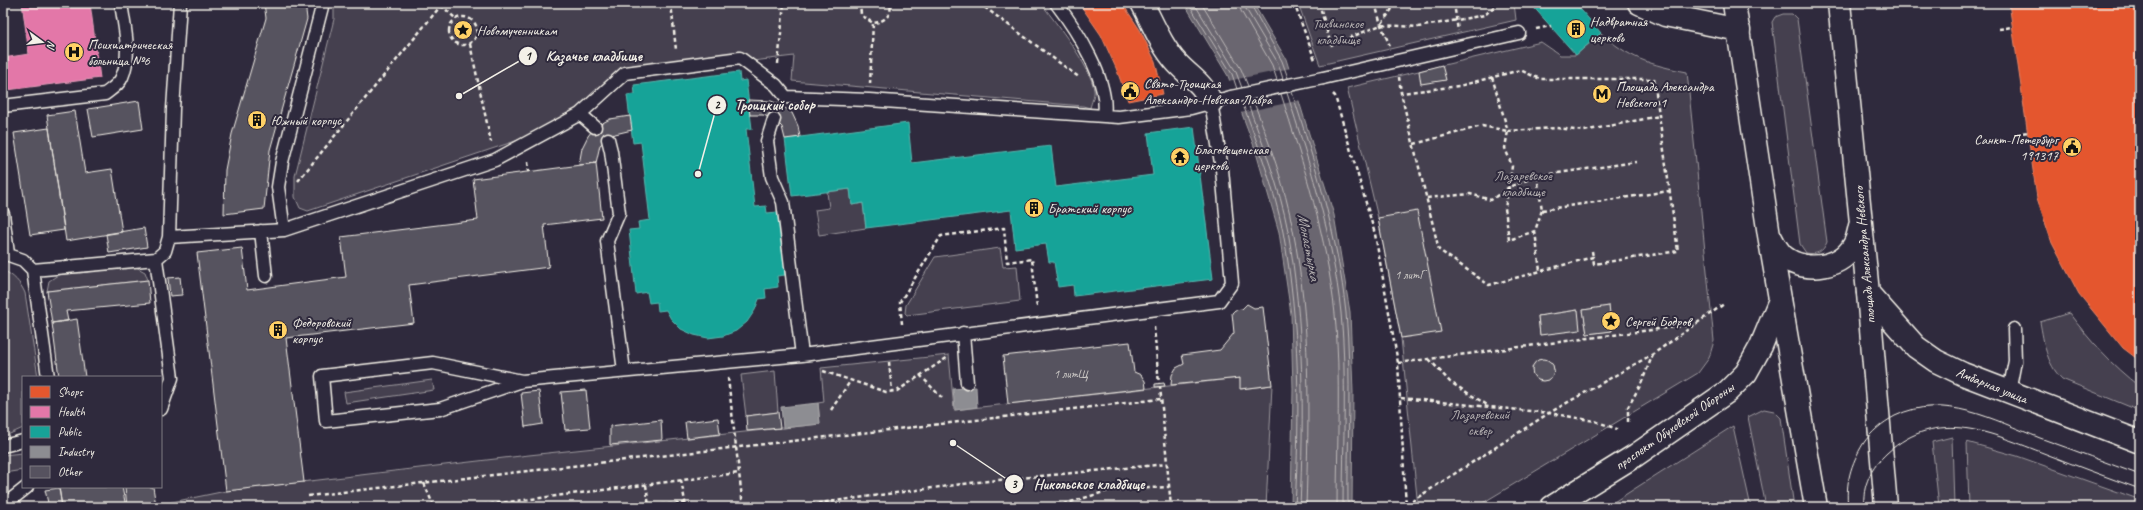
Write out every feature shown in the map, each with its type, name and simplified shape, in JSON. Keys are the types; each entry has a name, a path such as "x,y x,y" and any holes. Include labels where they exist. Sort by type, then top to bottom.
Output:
{"main road":[{"path":"1142,3 1176,63 1197,80 1206,90 1221,100"},
{"path":"1639,3 1665,15 1739,30"},
{"path":"1734,3 1769,235 1816,507"},
{"name":"площадь Александра Невского","path":"1839,3 1868,293 1886,507"},
{"path":"1769,235 1777,250 1792,262 1801,265 1819,267 1837,261 1848,252 1856,241 1861,223"},
{"name":"Амбарная улица","path":"1868,293 1916,347 1931,358 1963,374 2140,442"},
{"name":"проспект Обуховской Обороны","path":"1552,507 1636,454 1727,392 1746,373 1761,346 1780,300"}],"lane":[{"path":"3,106 105,94 116,86 122,77 127,51 121,3"},
{"path":"33,270 156,259 165,252 169,237 173,109 180,3"},
{"path":"284,230 278,187 282,162 323,3"},
{"path":"1056,3 1071,22 1094,65 1106,106 1104,116"},
{"path":"169,237 284,230 495,160 580,114 625,73 740,58 776,85 783,101 869,100 1119,117 1191,108 1519,33"},
{"path":"522,380 433,363 322,376 326,421 440,409 522,380 727,363 1218,301 1232,283 1222,169 1221,100"},
{"path":"580,114 595,128"},
{"path":"774,119 767,141 772,177 783,202 806,354"},
{"path":"608,139 620,213 607,241 624,371"},
{"path":"3,214 5,254 23,260 33,270 48,376"},
{"path":"261,232 266,276"},
{"path":"156,259 172,378 162,406"},
{"path":"2009,392 2015,361 2014,329"},
{"path":"963,333 966,383"},
{"path":"3,446 22,441"},
{"path":"3,506 26,488"}],"path":[{"path":"671,3 678,66"},
{"path":"776,85 784,3"},
{"path":"860,3 861,15 873,23 884,20 888,16 890,12 890,3"},
{"path":"978,3 1104,96"},
{"path":"1294,3 1315,60"},
{"path":"1319,3 1331,45 1381,25 1418,27 1485,15 1498,3"},
{"path":"1375,3 1381,25 1391,48"},
{"path":"1381,25 1396,3"},
{"path":"1454,3 1458,33"},
{"path":"295,185 442,4 456,19"},
{"path":"464,16 473,20 477,29 476,38 470,44 463,46 455,44 449,36 450,25 456,19 464,16"},
{"path":"869,100 873,23"},
{"path":"1999,29 2012,27"},
{"path":"470,44 495,160"},
{"path":"1401,93 1459,86 1520,70 1540,79 1654,79 1678,251 1594,264 1592,251"},
{"path":"1398,75 1439,250 1489,285 1593,258"},
{"path":"1324,78 1328,88 1335,96 1375,234 1398,363 1406,506"},
{"path":"1492,78 1508,132 1505,148 1512,166 1505,208 1509,240 1535,231"},
{"path":"1414,144 1482,126 1508,132 1556,128 1584,131 1659,116"},
{"path":"2016,134 2028,132"},
{"path":"1426,198 1470,194 1491,200 1509,187 1537,176 1636,162"},
{"path":"1537,176 1542,210 1535,231 1540,272"},
{"path":"1542,210 1669,191"},
{"path":"904,341 900,302 941,236 1004,228 1008,262 1032,259 1039,324"},
{"path":"1406,506 1548,413 1654,354 1724,304"},
{"path":"1152,310 1171,507"},
{"path":"1398,363 1698,324"},
{"path":"806,354 819,370 886,392 897,391 950,356 963,333"},
{"path":"888,343 892,391"},
{"path":"1628,422 1628,407 1641,384 1654,354"},
{"path":"1428,359 1450,382 1491,406"},
{"path":"727,363 738,473 743,507"},
{"path":"920,375 942,398"},
{"path":"831,410 851,380"},
{"path":"1401,398 1548,413 1596,421 1617,429"},
{"path":"308,496 1161,400"},
{"path":"790,507 978,482 1167,464"},
{"path":"469,507 738,473"},
{"path":"640,507 685,505 681,480"},
{"path":"424,483 434,507"},
{"path":"646,485 649,506"},
{"path":"1029,507 1064,504 1112,490 1169,487"},
{"path":"1275,503 1291,503"},
{"path":"1352,504 1387,505"}],"green space":[{"path":"334,3 1041,3 1080,57 1091,80 1094,94 1090,108 1083,106 792,81 794,56 629,76 545,131 308,211 300,208 295,197 295,176 334,19"},
{"name":"Тихвинское кладбище","path":"1298,3 1514,3 1516,20 1320,65"},
{"path":"1783,14 1792,14 1797,19 1827,242 1824,248 1813,254 1806,253 1800,244 1772,22 1775,17"},
{"name":"Лазаревское кладбище","path":"1601,33 1621,49 1641,59 1687,72 1714,341 1709,358 1698,373 1476,507 1418,507 1401,338 1378,218 1347,88 1541,42 1560,55 1576,55","holes":["1609,306 1611,331 1587,334 1583,310","1577,310 1540,335 1538,316","1538,360 1546,360 1553,365 1553,374 1548,380 1539,381 1533,375 1532,367"]},
{"path":"850,189 852,205 863,203 866,228 819,235 815,210 829,208 827,192"},
{"path":"1000,248 1003,267 1017,266 1020,301 907,315 905,313 906,305 935,257"},
{"path":"136,267 145,272 148,280 47,291 49,281 58,275"},
{"path":"3,270 16,280 25,293 38,376 22,376 22,428 3,437"},
{"path":"2069,313 2102,353 2140,387 2140,411 2062,379 2057,373 2046,352 2040,322"},
{"path":"949,355 954,410 1240,378 1241,389 1272,385 1266,507 148,507 226,491 529,455 820,424 818,403 824,402 821,368"},
{"path":"775,371 778,412 746,416 741,375"},
{"path":"432,380 434,390 346,403 344,392"},
{"path":"1764,409 1774,411 1781,418 1794,507 1766,507 1748,417"},
{"path":"1733,426 1751,507 1606,507"},
{"path":"1952,437 1954,507 1939,507 1932,442"},
{"path":"1967,442 2017,456 2138,499 2138,506 1969,507"},
{"path":"22,453 22,470 4,473 3,455"}],"water":[{"name":"Монастырка","path":"1184,3 1253,3 1286,59 1334,215 1350,312 1353,392 1352,507 1291,507 1293,389 1291,314 1279,232 1255,149 1228,76"}],"pier":[{"path":"1291,68 1301,100 1240,113 1228,81"}],"building: Shops":[{"path":"1079,3 1122,3 1140,30 1155,61 1163,94 1128,101 1116,68 1101,35"},
{"path":"2009,3 2140,3 2140,361 2123,348 2079,294 2052,243 2037,198"}],"building: Health":[{"path":"22,3 90,3 100,78 7,90 3,58 29,54"}],"building: Public":[{"name":"Надвратная церковь","path":"1530,3 1575,3 1601,33 1576,55"},
{"path":"739,72 740,81 746,80 752,129 746,129 755,207 766,206 767,213 778,212 785,275 777,276 778,287 765,289 766,298 759,299 755,310 747,322 736,331 723,336 708,338 694,335 681,329 671,319 666,310 658,311 657,302 649,303 647,292 636,294 629,230 639,229 638,222 650,220 641,142 633,143 627,95 635,94 634,85"},
{"name":"Братский корпус","path":"908,123 912,163 1051,146 1056,187 1153,175 1148,133 1194,127 1213,279 1074,296 1073,285 1058,287 1054,262 1049,262 1046,244 1015,248 1011,210 866,228 863,203 852,205 850,189 792,196 785,139"}],"building: Industry":[{"path":"976,387 977,407 955,410 953,389"},
{"path":"818,403 820,424 783,428 781,407"}],"building: Other":[{"name":"Южный корпус","path":"264,3 305,3 307,19 270,150 264,209 224,214 225,170 232,134 266,18"},
{"path":"1442,65 1446,80 1421,84 1419,71"},
{"path":"748,100 771,101 781,105 792,113 798,126 800,137 785,139 782,127 774,119 763,115 750,115"},
{"path":"139,101 143,129 93,137 88,109"},
{"path":"75,111 85,173 112,169 122,232 66,241 47,115"},
{"path":"630,116 632,130 615,134 600,145 596,163 579,165 582,148 588,136 595,127 610,119"},
{"path":"49,128 64,230 30,235 14,133"},
{"name":"Федоровский корпус","path":"596,163 602,218 544,225 549,267 409,285 414,323 286,338 304,482 226,491 197,253 242,248 247,290 346,277 341,237 478,220 473,179"},
{"path":"1417,211 1441,332 1401,338 1378,218"},
{"path":"144,228 147,247 109,253 106,234"},
{"path":"180,277 182,295 170,296 168,278"},
{"path":"148,280 150,303 66,311 68,321 52,323 47,291"},
{"path":"1247,304 1254,308 1263,307 1272,385 1240,389 1240,378 1171,385 1172,375 1176,368 1184,364 1182,355 1220,350 1234,333 1232,313 1235,310 1242,309"},
{"path":"1609,306 1612,331 1587,334 1583,310"},
{"path":"1578,310 1580,330 1540,335 1538,316"},
{"path":"77,319 85,376 59,376 52,323"},
{"path":"1130,342 1134,372 1141,375 1145,381 1146,388 1008,404 1003,356"},
{"path":"1543,359 1551,362 1554,370 1551,378 1543,381 1535,378 1532,370 1535,362"},
{"path":"1164,383 1165,386 1155,387 1155,384"},
{"path":"586,390 590,428 565,430 561,392"},
{"path":"539,391 543,424 525,427 521,393"},
{"path":"778,412 780,428 747,431 746,416"},
{"path":"718,418 720,434 687,438 685,422"},
{"path":"661,420 662,440 610,445 610,426"},
{"path":"59,488 122,488 126,507 62,507"},
{"path":"59,488 62,507 49,507 45,490"},
{"path":"125,488 153,488 156,506 127,507"}],"tram line":[{"path":"1848,507 1848,482 1852,466 1863,444 1881,425 1895,416 1913,409 1932,407 1969,411 2140,475"},
{"path":"1864,507 1864,491 1866,484 1876,465 1887,453 1906,439 1926,431 1945,428 1965,428 1985,432 2140,489"}],"place":[{"name":"Надвратная церковь","path":"1576,29"},
{"name":"Новомученникам","path":"463,30"},
{"name":"Психиатрическая больница №6","path":"74,52"},
{"name":"Свято-Троицкая Александро-Невская Лавра","path":"1130,91"},
{"name":"Площадь Александра Невского 1","path":"1602,94"},
{"name":"Казачье кладбище","path":"459,96"},
{"name":"Южный корпус","path":"257,120"},
{"name":"Санкт-Петербург 191317","path":"2072,147"},
{"name":"Благовещенская церковь","path":"1180,157"},
{"name":"Троицкий собор","path":"698,174"},
{"name":"Братский корпус","path":"1034,208"},
{"name":"Сергей Бодров","path":"1611,321"},
{"name":"Федоровский корпус","path":"278,330"},
{"name":"Никольское кладбище","path":"953,443"}],"park label":[{"name":"Лазаревский сквер","path":"1480,422"}]}
